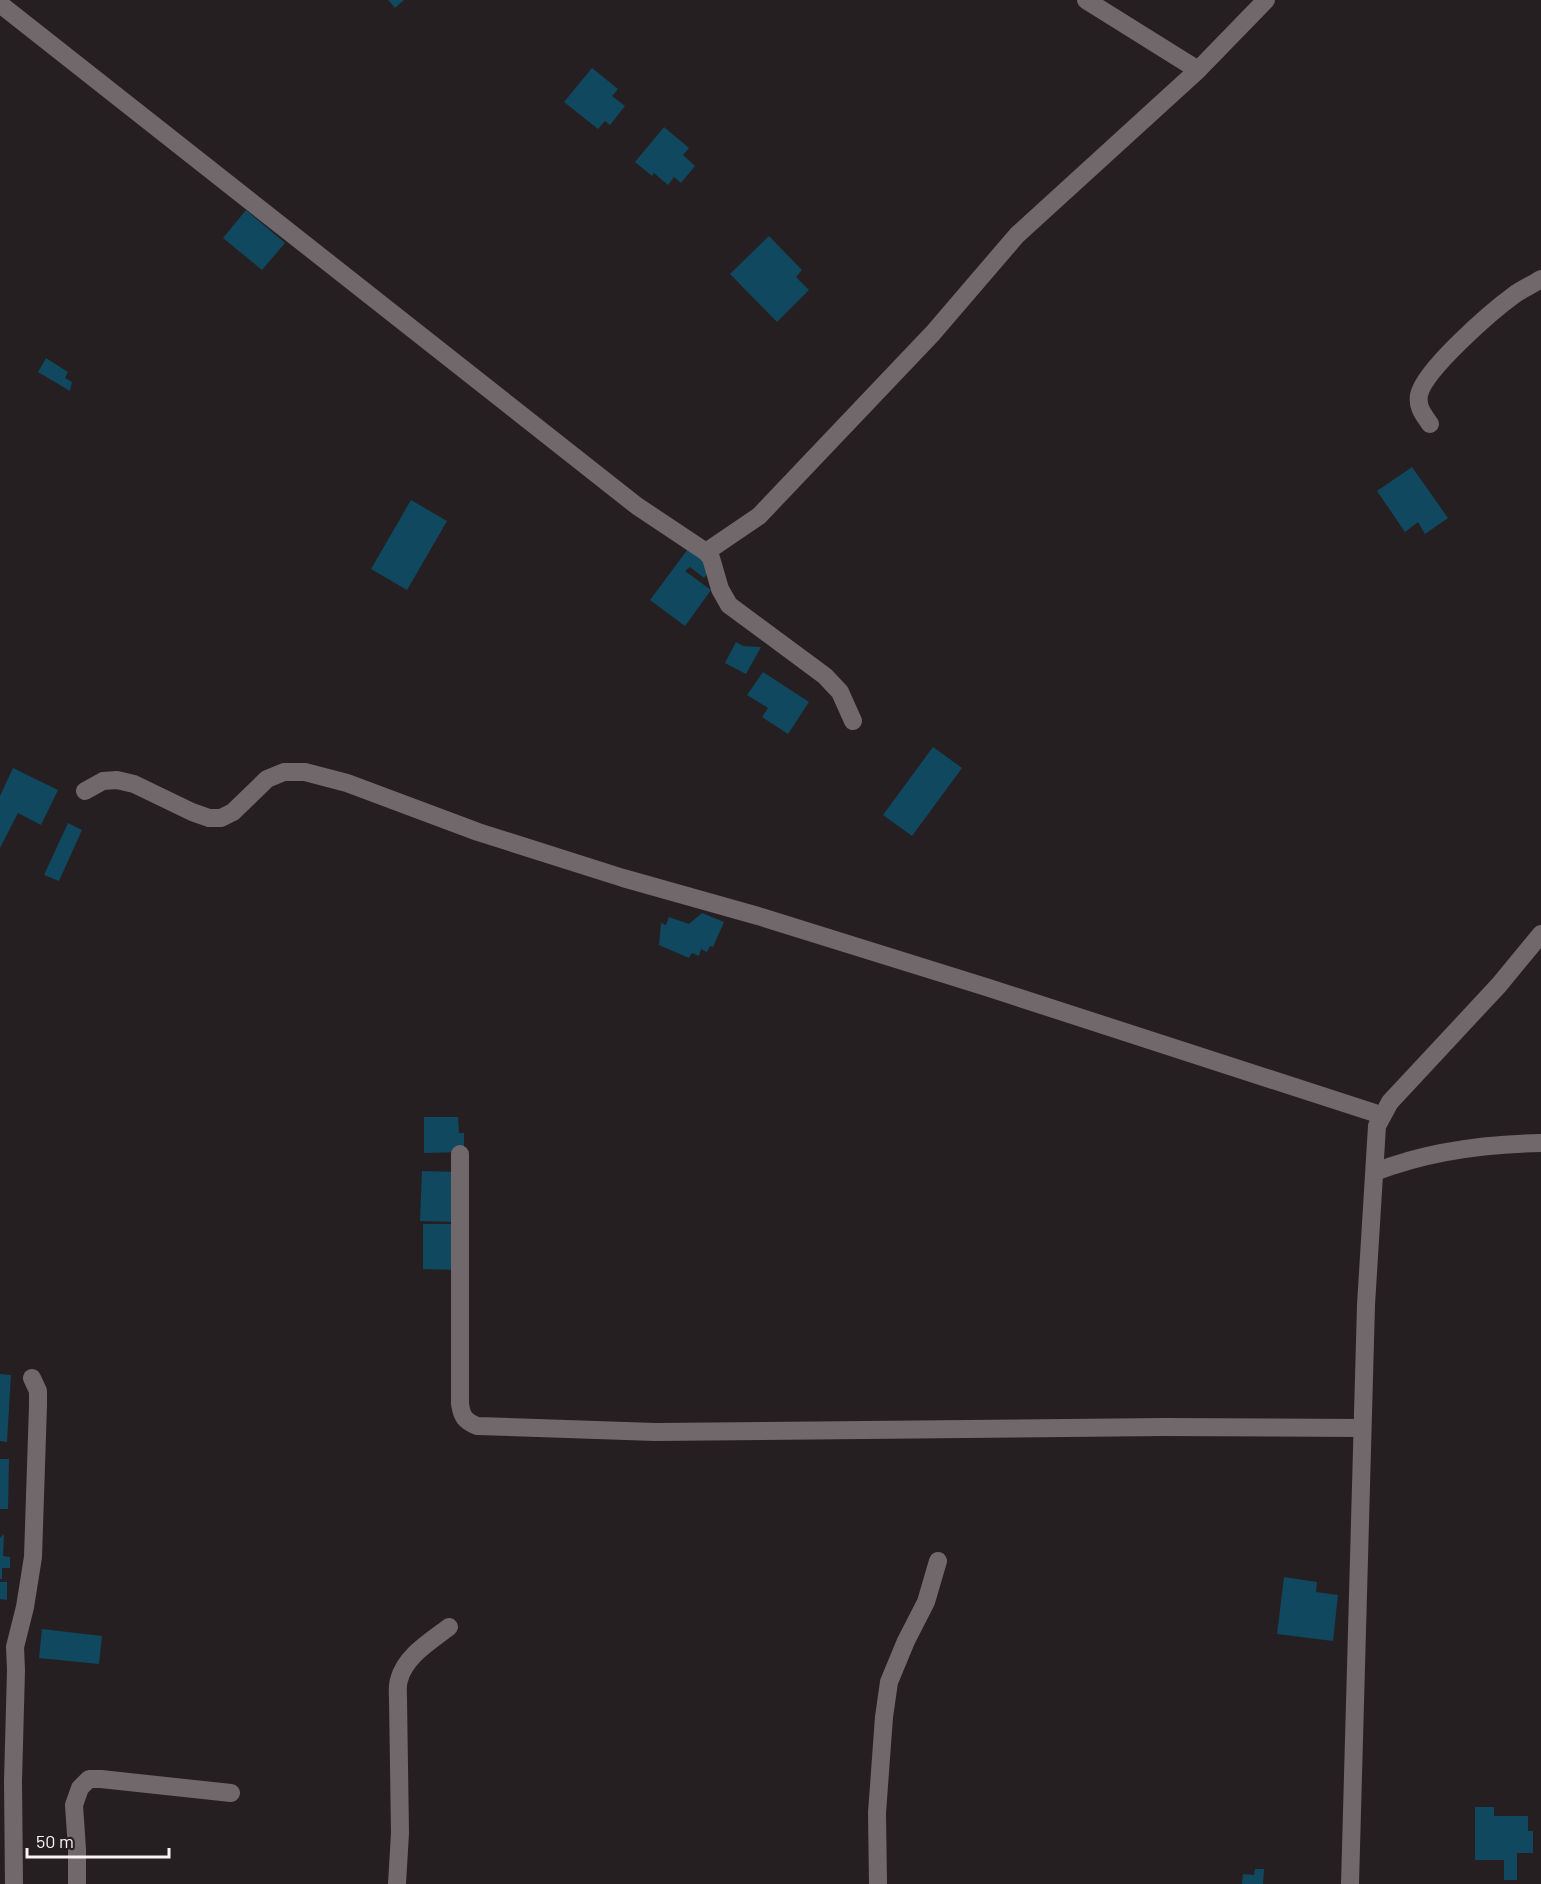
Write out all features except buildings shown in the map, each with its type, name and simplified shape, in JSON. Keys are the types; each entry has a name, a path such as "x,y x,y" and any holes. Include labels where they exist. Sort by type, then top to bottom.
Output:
{"street":[{"path":"1086,0 1198,70"},
{"path":"706,552 759,516 933,333 1017,235 1198,70 1266,0"},
{"path":"0,4 637,506 706,552 711,558 720,589 729,605 825,676 840,692 853,721"},
{"path":"1430,424 1419,409 1419,394 1434,370 1497,309 1515,294 1541,279"},
{"path":"85,791 103,781 117,780 134,784 192,812 209,818 221,818 233,812 267,779 284,772 305,772 347,783 489,835 623,878 758,916 986,987 1381,1115"},
{"path":"1350,1884 1366,1305 1377,1126 1381,1115 1413,1076 1499,985 1541,934"},
{"path":"1375,1172 1399,1162 1437,1153 1509,1144 1541,1143"},
{"path":"460,1154 460,1404 466,1421 477,1426 655,1432 1362,1428"},
{"path":"14,1884 15,1647 33,1557 38,1391 32,1378"},
{"path":"879,1884 877,1813 889,1682 926,1602 938,1561"},
{"path":"397,1884 400,1833 399,1680 406,1665 418,1652 449,1627"},
{"path":"77,1884 74,1805 80,1788 89,1779 231,1793"}]}
